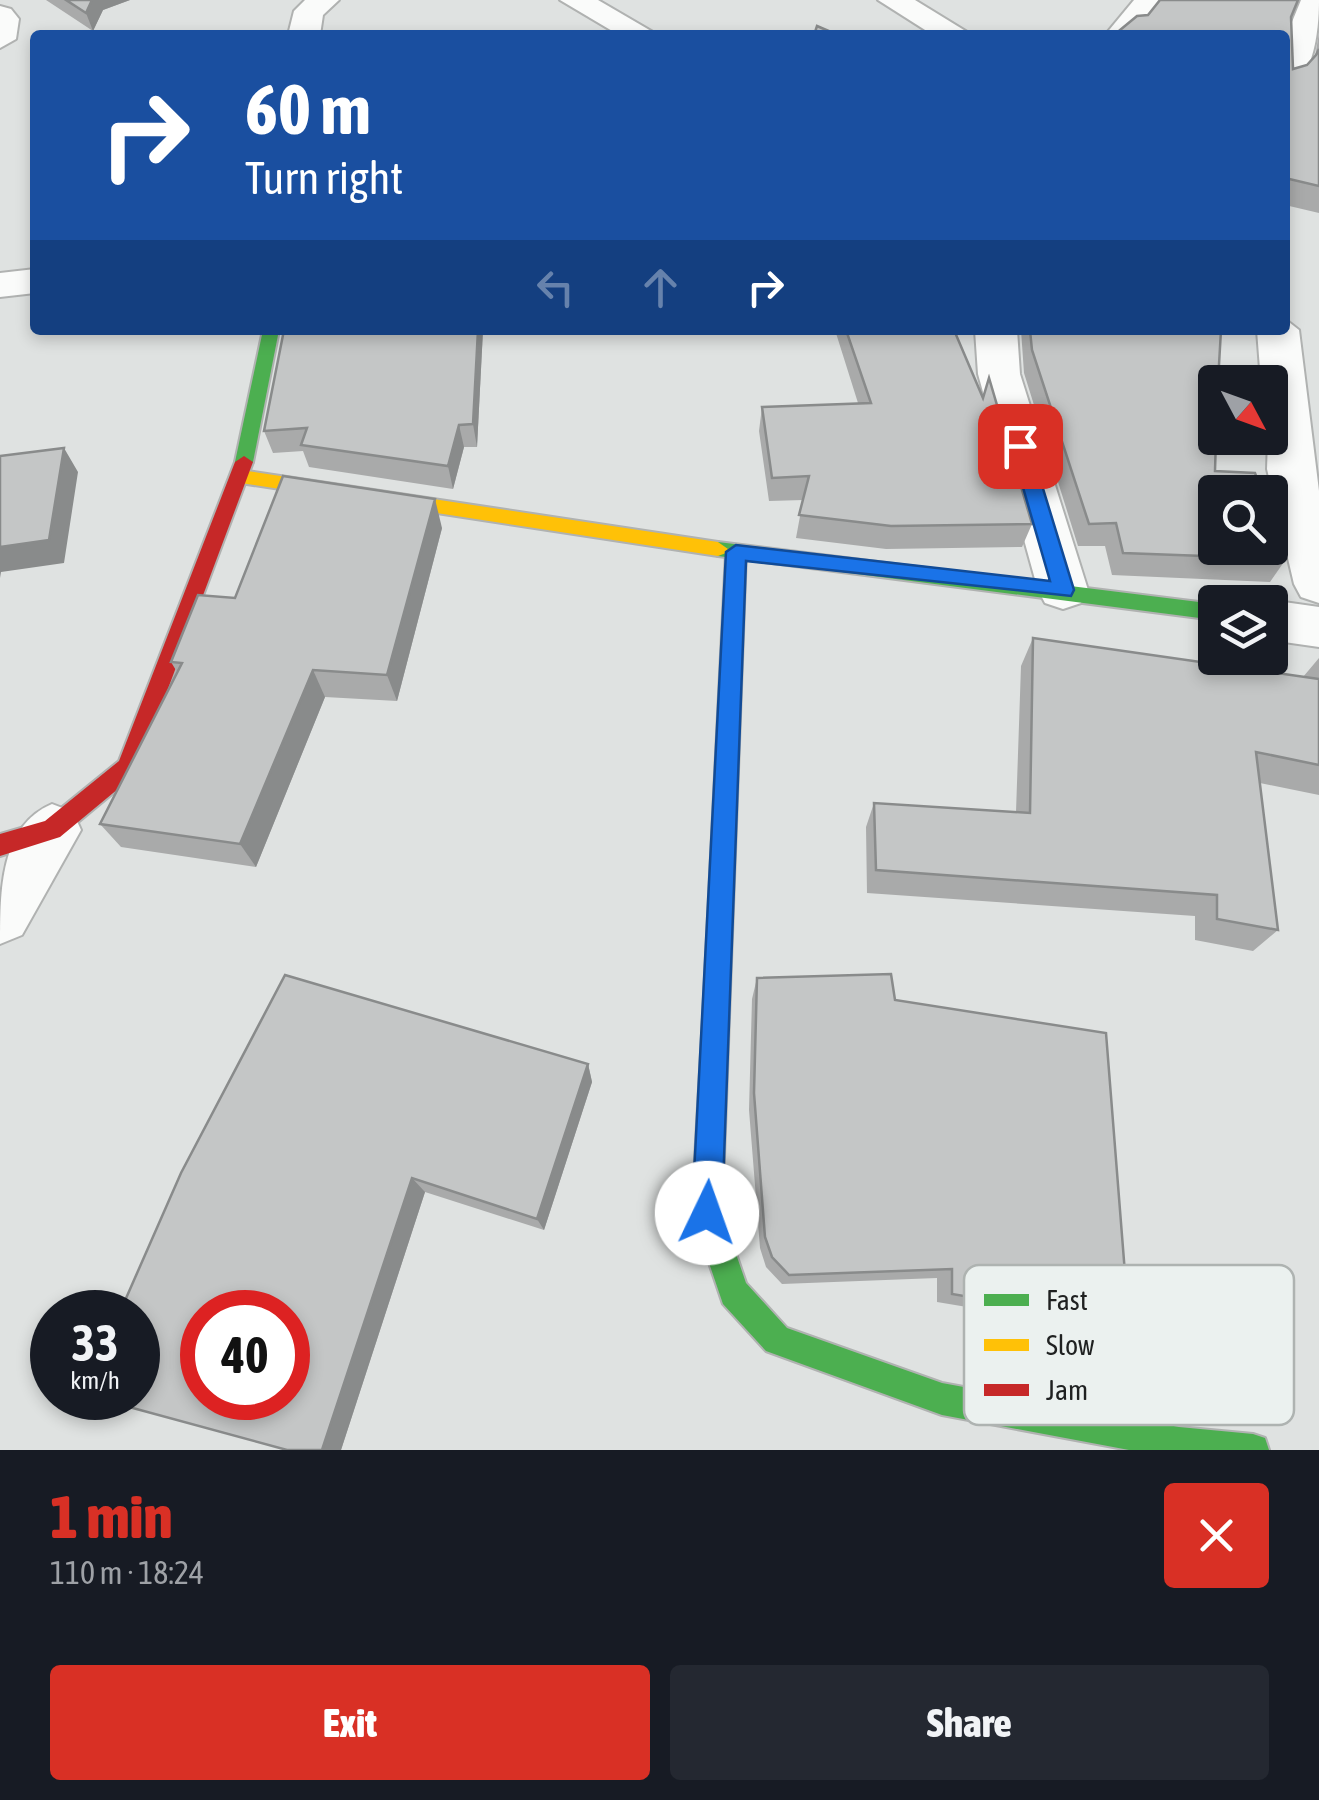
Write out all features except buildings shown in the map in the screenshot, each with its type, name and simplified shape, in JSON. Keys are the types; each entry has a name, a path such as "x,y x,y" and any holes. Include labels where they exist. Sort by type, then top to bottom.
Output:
{"street":[{"path":"305,30 310,11 324,0"},
{"path":"575,0 632,30"},
{"path":"893,0 944,28"},
{"path":"1125,30 1150,0"},
{"path":"1290,66 1316,0"},
{"path":"0,15 4,19 0,39"},
{"path":"0,286 30,283"},
{"path":"0,915 26,838 128,766 241,477 270,335"},
{"path":"996,335 999,374 1063,590"},
{"path":"1278,335 1290,469 1319,584"},
{"path":"241,477 736,552 1198,610"},
{"path":"736,552 707,1213 734,1293 776,1340 942,1399 964,1403"},
{"path":"1288,623 1319,628"},
{"path":"1085,1425 1253,1450"}],"traffic: fast":[{"path":"244,462 270,335"},
{"path":"718,549 1198,610"},
{"path":"716,1017 707,1213 734,1293 777,1340 942,1399 964,1403"},
{"path":"1082,1425 1179,1443 1253,1450"}],"traffic: slow":[{"path":"241,477 718,549"},
{"path":"716,1017 736,552"}],"traffic: jam":[{"path":"0,845 52,830 128,767 244,462"}],"route":[{"path":"707,1213 736,552 1063,590 1020,446"}]}
